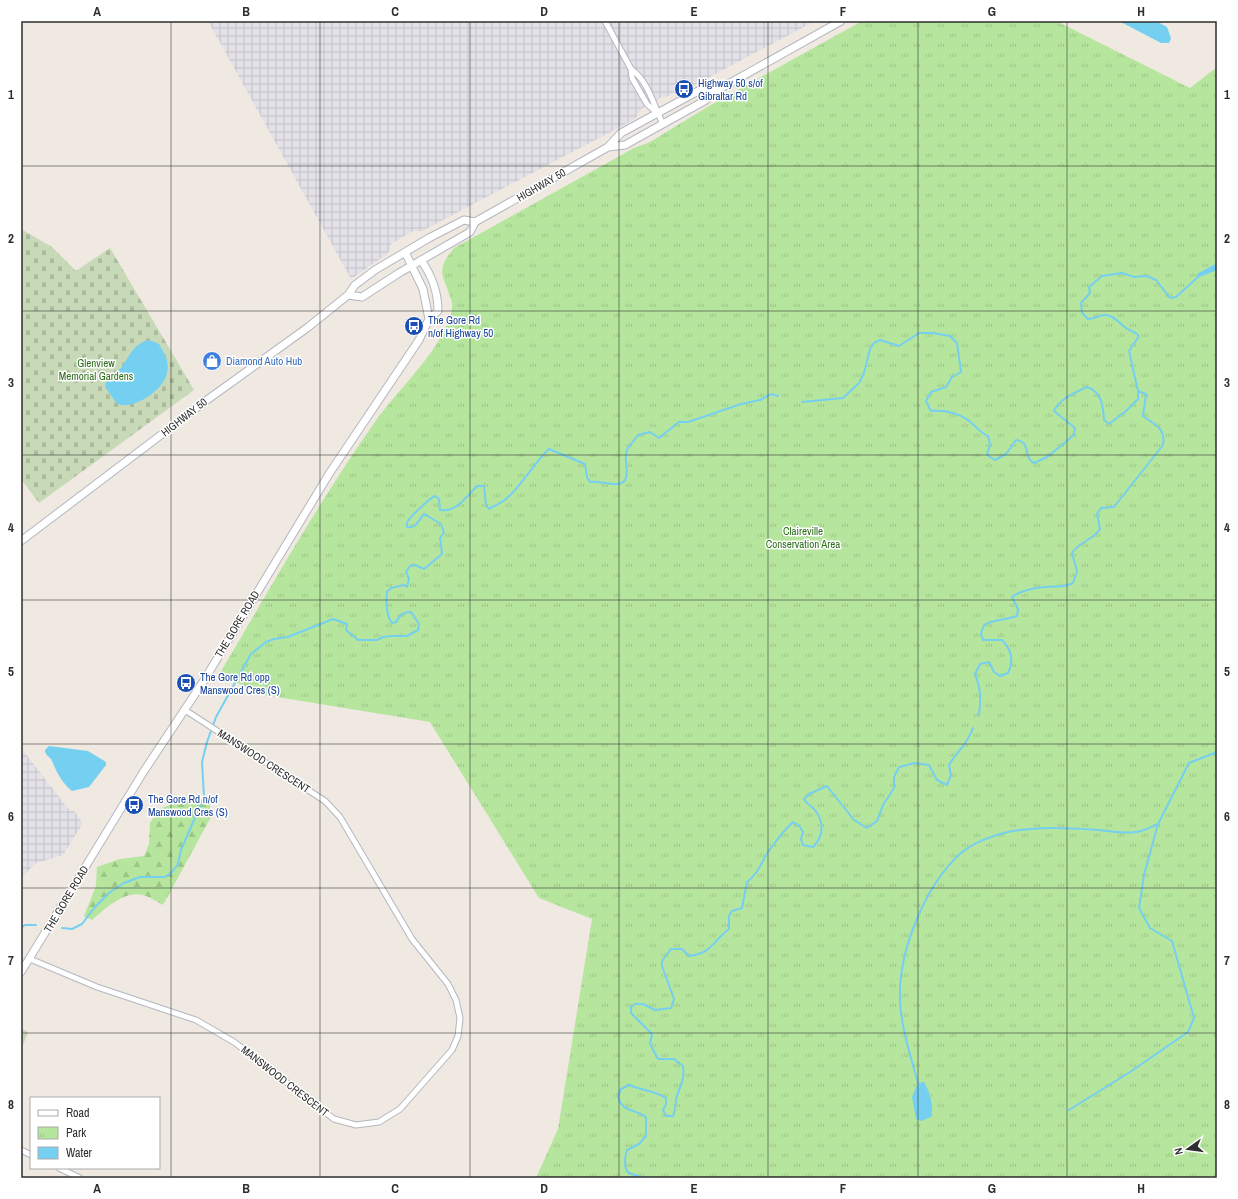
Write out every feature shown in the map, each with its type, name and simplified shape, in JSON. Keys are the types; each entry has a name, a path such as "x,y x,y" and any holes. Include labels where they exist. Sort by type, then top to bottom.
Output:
{"main road":[{"name":"HIGHWAY 50","path":"608,147 625,145 706,100 714,92 840,21"},
{"name":"HIGHWAY 50","path":"348,295 362,297 411,265 470,232 475,222 608,147 621,133 700,90 714,92"},
{"name":"HIGHWAY 50","path":"21,541 203,402 307,328 348,295 359,282 405,252 464,220 475,222"},
{"path":"405,252 423,289 429,319"},
{"name":"THE GORE ROAD","path":"21,972 144,771 185,710 329,474 419,340 429,319 438,311 438,296 432,278 421,260"}],"street":[{"path":"605,21 632,69 632,78 647,104 658,113 663,124"},
{"name":"MANSWOOD CRESCENT","path":"30,958 98,987 196,1020 234,1042 334,1119 356,1125 379,1122 400,1109 452,1050 458,1036 460,1018 456,1000 448,984 413,941 340,817 325,801 185,710"},
{"path":"21,1150 30,1154"},
{"path":"61,1169 80,1178"}],"shaded area":[{"path":"208,21 815,21 689,88 687,85 666,97 662,97 641,109 635,119 422,231 413,231 391,244 387,254 351,279"},
{"path":"21,748 70,811 74,811 83,823 63,855 36,863 21,878"}],"green space":[{"name":"Claireville Conservation Area","path":"862,21 1056,21 1190,88 1217,67 1217,1178 536,1178 558,1129 592,919 539,898 430,722 259,694 220,673 332,486 380,415 431,353 440,338 448,323 452,307 442,275 442,269 448,256 454,248 634,148 650,142 709,106"},
{"name":"Glenview Memorial Gardens","path":"21,229 52,247 76,271 110,248 194,390 39,503 21,479"},
{"path":"209,798 211,817 163,905 146,896 139,894 131,895 117,900 92,920 84,916 96,886 97,867 120,859 144,856 149,844 150,823 159,809 172,804"},
{"path":"21,1028 28,1032 21,1050"}],"water":[{"path":"1119,21 1156,21 1167,27 1171,38 1169,43 1161,43"},
{"path":"1217,263 1217,270 1197,278 1197,274"},
{"path":"149,340 159,344 166,358 168,369 164,380 160,386 147,398 131,404 117,404 105,387 107,378 120,369 136,347"},
{"path":"49,746 88,751 106,762 106,765 89,787 72,791 62,781 51,759 46,754 45,750"},
{"path":"924,1082 931,1100 932,1113 931,1117 921,1121 916,1119 912,1097 918,1083"}],"waterway":[{"path":"802,402 843,398 859,383 864,373 870,349 874,343 880,340 899,346 919,333 933,333 950,336 957,343 961,372 952,377 946,387 931,392 926,401 931,411 950,412 968,420 982,433 988,436 990,444 987,455 995,460 1006,454 1016,440 1025,445 1029,459 1034,463 1047,457 1074,435 1075,428 1054,411 1057,406 1068,396 1087,387 1092,389 1101,400 1104,420 1109,424 1126,411 1138,399 1138,391 1129,351 1139,336 1108,315 1088,319 1082,313 1081,303 1090,293 1089,287 1102,276 1122,273 1134,277 1147,276 1156,280 1170,298 1176,297 1198,277"},
{"path":"979,715 980,694 975,674 980,664 989,662 994,672 1000,676 1008,673 1011,664 1010,652 1002,640 983,640 981,633 984,625 1017,616 1018,609 1012,597 1019,593 1036,588 1062,586 1073,583 1077,571 1072,553 1078,546 1094,536 1100,529 1097,514 1101,508 1114,507 1163,445 1163,435 1159,428 1143,416 1146,394 1138,391"},
{"path":"62,928 72,929 82,924 95,907 109,893 124,883 140,877 165,877 172,872 178,864 181,850 204,797 202,762 207,742 216,717 251,654 266,642 288,637 333,619 347,624 346,630 358,640 377,640 383,637 407,636 418,630 419,624 411,612 404,613 396,622 392,623 388,612 387,592 391,588 404,585 407,587 409,579 406,572 410,566 415,565 424,569 442,554 440,538 444,533 441,524 424,514 413,527 407,527 407,522 433,497 435,496 439,499 440,510 451,509 461,503 477,486 484,486 486,505 489,509 507,498 549,449 585,464 587,477 590,482 622,483 627,476 627,450 638,435 650,432 659,438 679,422 688,422 741,404 760,400 771,394 778,396"},
{"path":"645,1178 629,1173 625,1162 627,1150 639,1144 646,1136 646,1117 625,1108 618,1096 621,1089 629,1085 653,1092 666,1098 666,1104 663,1110 666,1116 673,1116 674,1114 677,1095 682,1080 683,1066 674,1059 658,1059 650,1044 652,1034 631,1013 631,1007 635,1004 643,1004 655,1010 671,1008 674,999 662,966 662,961 671,949 682,949 689,956 697,955 707,950 729,929 729,916 732,911 742,908 747,882 757,872 768,852 793,822 800,827 803,832 801,839 803,845 813,847 819,839 822,830 818,815 804,799 809,794 827,786 854,820 867,828 877,821 883,805 894,788 894,777 899,767 915,763 929,765 937,780 947,785 951,775 949,765 968,739 973,728"},
{"path":"1069,1110 1130,1072 1188,1032 1194,1018 1172,941 1150,928 1139,908 1144,875 1158,824 1189,763 1217,752"},
{"path":"918,1083 902,1021 900,1000 901,981 904,961 916,920 925,901 948,867 961,853 971,846 990,837 1008,832 1053,828 1088,829 1131,833 1138,832 1158,824"},
{"path":"21,928 25,925 36,925"}],"place":[{"name":"Highway 50 s/of Gibraltar Rd","path":"684,89"},
{"name":"The Gore Rd n/of Highway 50","path":"414,326"},
{"name":"Diamond Auto Hub","path":"212,361"},
{"name":"The Gore Rd opp Manswood Cres (S)","path":"186,683"},
{"name":"The Gore Rd n/of Manswood Cres (S)","path":"134,805"}]}
